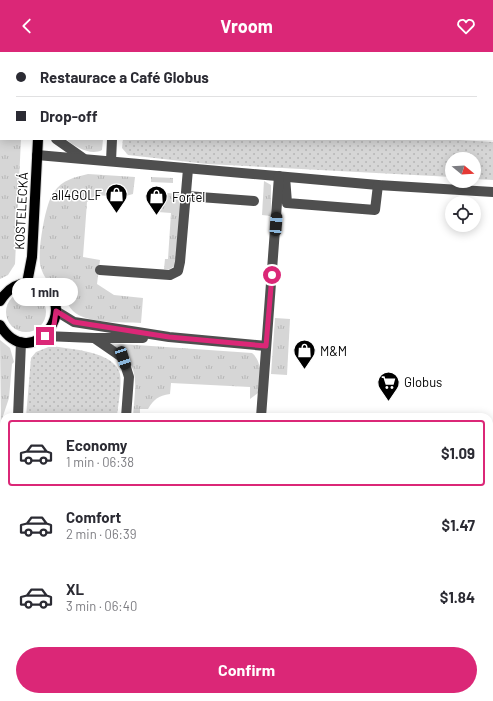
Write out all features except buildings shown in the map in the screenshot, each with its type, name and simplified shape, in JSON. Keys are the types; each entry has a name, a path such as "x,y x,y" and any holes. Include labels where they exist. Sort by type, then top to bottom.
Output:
{"main road":[{"name":"KOSTELECKÁ","path":"27,284 32,257 38,140"},
{"path":"0,300 10,288 27,284 37,286 46,291 52,298 56,311 54,325 45,336 30,342 21,342 12,339 4,332 0,325"}],"street":[{"path":"57,140 85,159"},
{"path":"111,161 112,140"},
{"path":"37,155 378,185 493,192"},
{"path":"100,270 170,275 178,271 188,169"},
{"path":"282,177 288,203 295,204 375,210 378,185"},
{"path":"261,413 282,177"},
{"path":"186,196 254,201"},
{"path":"56,311 74,322 169,337 266,346"},
{"path":"45,336 94,338 169,337"},
{"path":"94,338 123,358 129,377 126,413"},
{"path":"18,413 21,342"}],"green space":[{"path":"0,140 21,140 15,264 8,275 0,279"},
{"path":"67,140 103,140 102,150 98,152 83,150"},
{"path":"123,140 460,140 493,142 493,180 481,179 481,152 445,152 445,177 207,164 128,155 122,148"},
{"path":"88,174 135,177 133,194 122,197 96,195 87,202 83,257 100,260 97,284 114,295 143,298 141,323 105,322 79,315 71,309 59,287 53,287 46,279 42,270 40,264 41,238 45,216 51,198 57,188 65,182"},
{"path":"151,177 173,178 173,183 151,182"},
{"path":"264,181 271,185 271,216 262,215"},
{"path":"151,192 182,194 176,265 170,269 164,269 165,259 168,259 171,213 158,212 158,201 151,195"},
{"path":"30,292 37,295 43,301 46,312 45,320 37,329 30,332 22,332 15,329 7,320 6,308 9,301 18,293"},
{"path":"275,318 290,319 287,375 271,374"},
{"path":"0,340 10,348 14,362 12,364 9,398 4,413 1,413"},
{"path":"108,343 252,353 256,357 260,372 258,393 250,399 250,387 171,383 170,394 157,398 148,409 140,409 140,413 133,413 135,384 132,366 127,358"},
{"path":"51,346 90,352 110,360 116,366 120,374 117,413 26,413 31,358 36,352"}],"place":[{"name":"all4GOLF","path":"117,214"},
{"name":"Fortel","path":"157,216"},
{"name":"M&M","path":"304,370"},
{"name":"Globus","path":"389,402"}],"route":[{"path":"45,336 54,325 56,311 74,322 169,337 266,346 272,275"}]}
